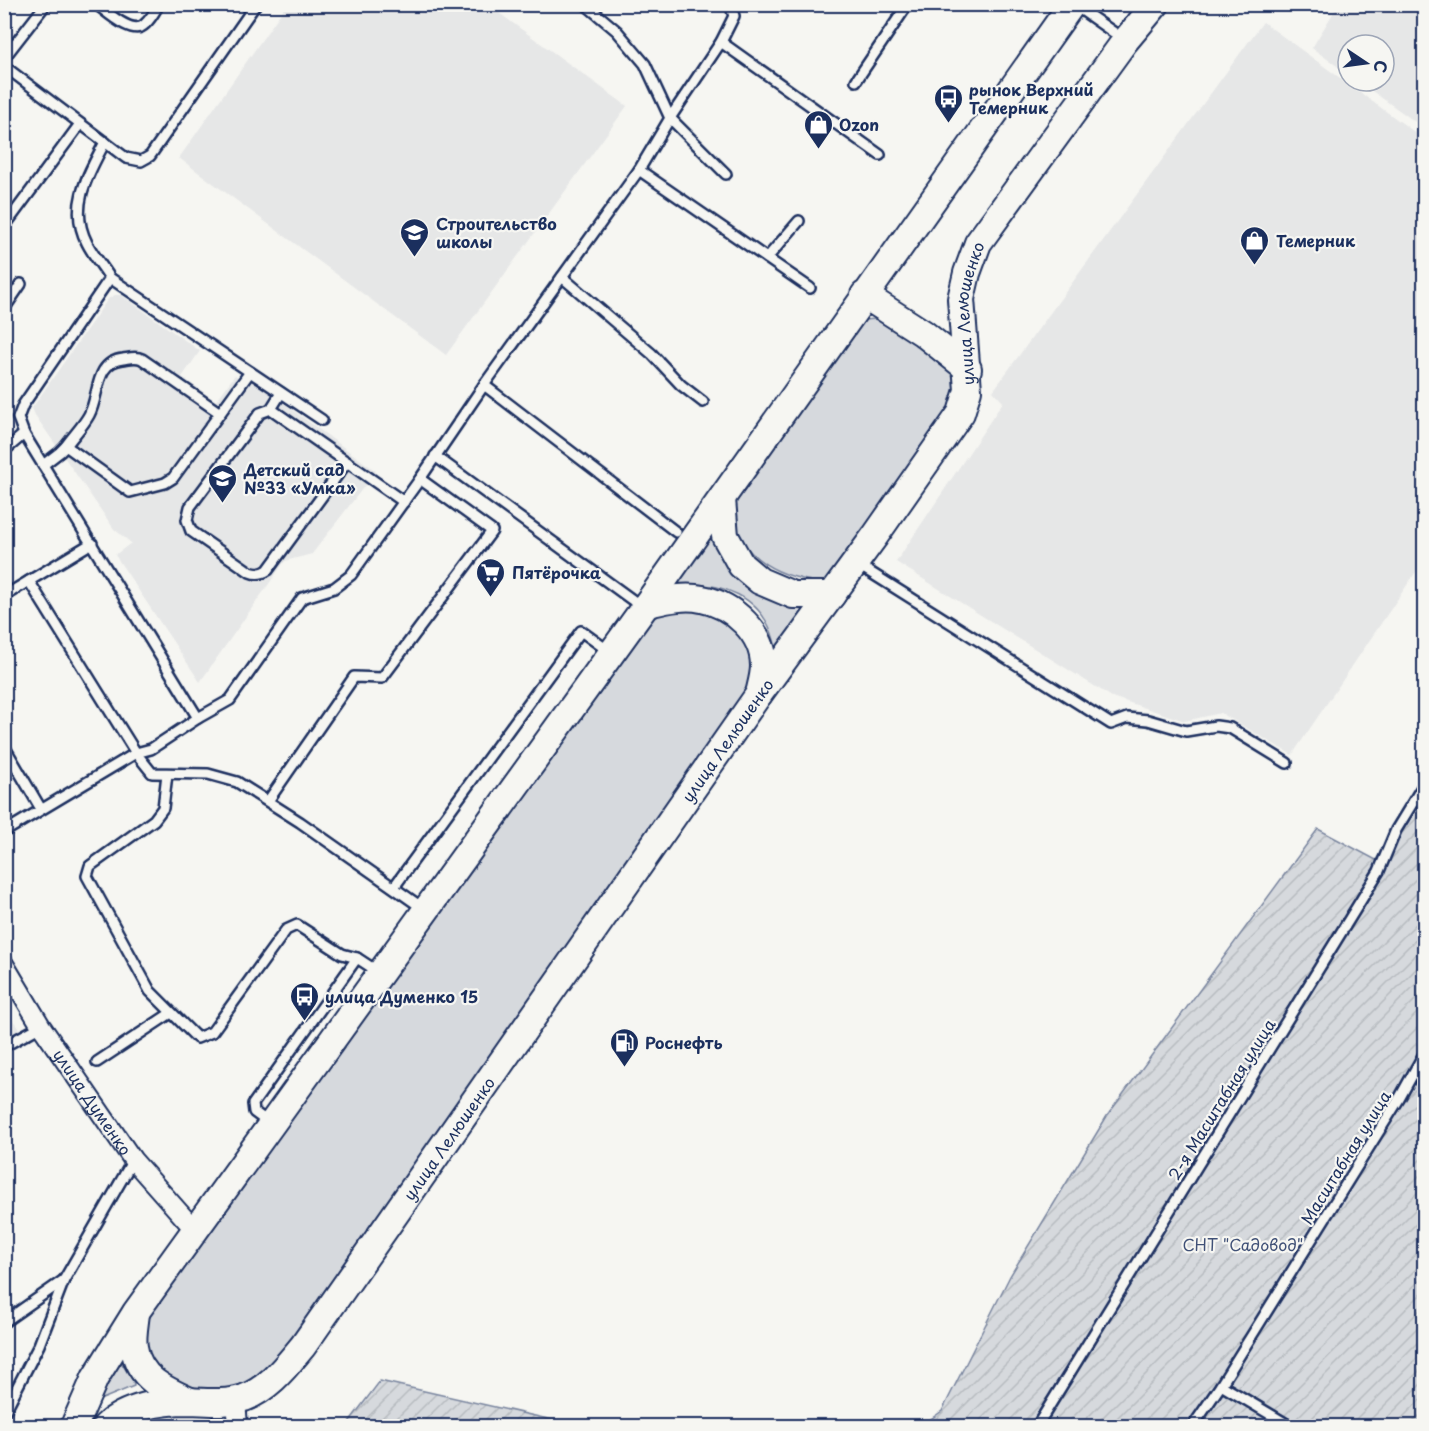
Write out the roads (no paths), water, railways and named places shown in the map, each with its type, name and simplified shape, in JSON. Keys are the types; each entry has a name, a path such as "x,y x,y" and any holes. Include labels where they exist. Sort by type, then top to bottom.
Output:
{"street":[{"path":"74,1426 95,1378 136,1312 194,1229 646,606 1073,4"},
{"name":"улица Лелюшенко","path":"106,1426 128,1412 156,1404 236,1400 246,1397 271,1383 303,1346 759,694 832,596 961,412 968,390 968,369 961,299 967,273 978,243 1125,41 1156,4"},
{"path":"864,296 923,333 968,369"},
{"path":"722,499 725,536 741,565 759,581 793,595 832,596"},
{"path":"646,606 676,598 702,599 724,606 745,622 756,638 762,653 764,667 759,694"},
{"name":"улица Думенко","path":"4,964 41,1026 133,1160 194,1229"},
{"path":"136,1312 134,1347 140,1366 149,1379 164,1390 190,1401"},
{"path":"236,1400 238,1426"}],"lane":[{"path":"4,58 46,4"},
{"path":"96,4 126,26 136,29 144,26 159,4"},
{"path":"4,66 126,158 141,161 150,156 256,4"},
{"path":"585,4 617,31 645,64 670,118 726,174"},
{"path":"4,832 136,753 151,749 230,700 302,598 334,588 351,575 639,170 670,118 721,42 734,16 730,4"},
{"path":"856,81 908,4"},
{"path":"1073,4 1125,41"},
{"path":"721,42 879,155"},
{"path":"4,227 80,124"},
{"path":"105,142 87,176 80,197 79,223 87,243 110,279 322,420"},
{"path":"639,170 810,288"},
{"path":"767,258 799,221"},
{"path":"562,278 652,354 681,385 703,402"},
{"path":"110,279 23,405 18,418 24,434 198,718"},
{"path":"4,309 21,284"},
{"path":"43,465 66,446 90,414 99,380 114,360 135,357 142,359 220,413"},
{"path":"66,446 126,490 134,491 165,483 173,478 250,372"},
{"path":"484,385 676,532"},
{"path":"281,393 271,409 260,414 190,507 187,520 191,531 250,572 259,574 264,572 268,570 347,462"},
{"path":"271,409 404,502"},
{"path":"4,451 24,434"},
{"path":"435,456 646,606"},
{"path":"268,801 354,677 382,678 492,531 420,479"},
{"path":"4,596 92,543"},
{"path":"855,563 1111,724 1127,718 1148,720 1186,731 1216,726 1230,728 1287,763"},
{"path":"29,581 136,753 152,773 208,774 237,782 426,911"},
{"path":"394,887 581,631 612,653"},
{"path":"4,746 41,809"},
{"path":"167,774 162,808 154,820 90,866 87,876 150,991 197,1038 212,1032 286,930 297,925 342,954 357,958 380,974"},
{"name":"2-я Масштабная улица","path":"1037,1426 1379,871 1396,830 1425,784"},
{"path":"271,1124 254,1112 253,1104 357,958"},
{"path":"98,1062 171,1012"},
{"path":"4,1047 9,1042 41,1026"},
{"name":"Масштабная улица","path":"1193,1426 1221,1385 1425,1054"},
{"path":"4,1413 39,1345 64,1280 133,1160"},
{"path":"4,1322 64,1280"},
{"path":"1221,1385 1290,1426"}],"place":[{"name":"рынок Верхний Темерник","path":"948,124"},
{"name":"Ozon","path":"818,150"},
{"name":"Строительство школы","path":"415,258"},
{"name":"Темерник","path":"1255,266"},
{"name":"Детский сад №33 «Умка»","path":"223,504"},
{"name":"Пятёрочка","path":"491,598"},
{"name":"улица Думенко 15","path":"304,1022"},
{"name":"Роснефть","path":"624,1068"}],"park label":[{"name":"СНТ \"Садовод\"","path":"1243,1244"}]}
